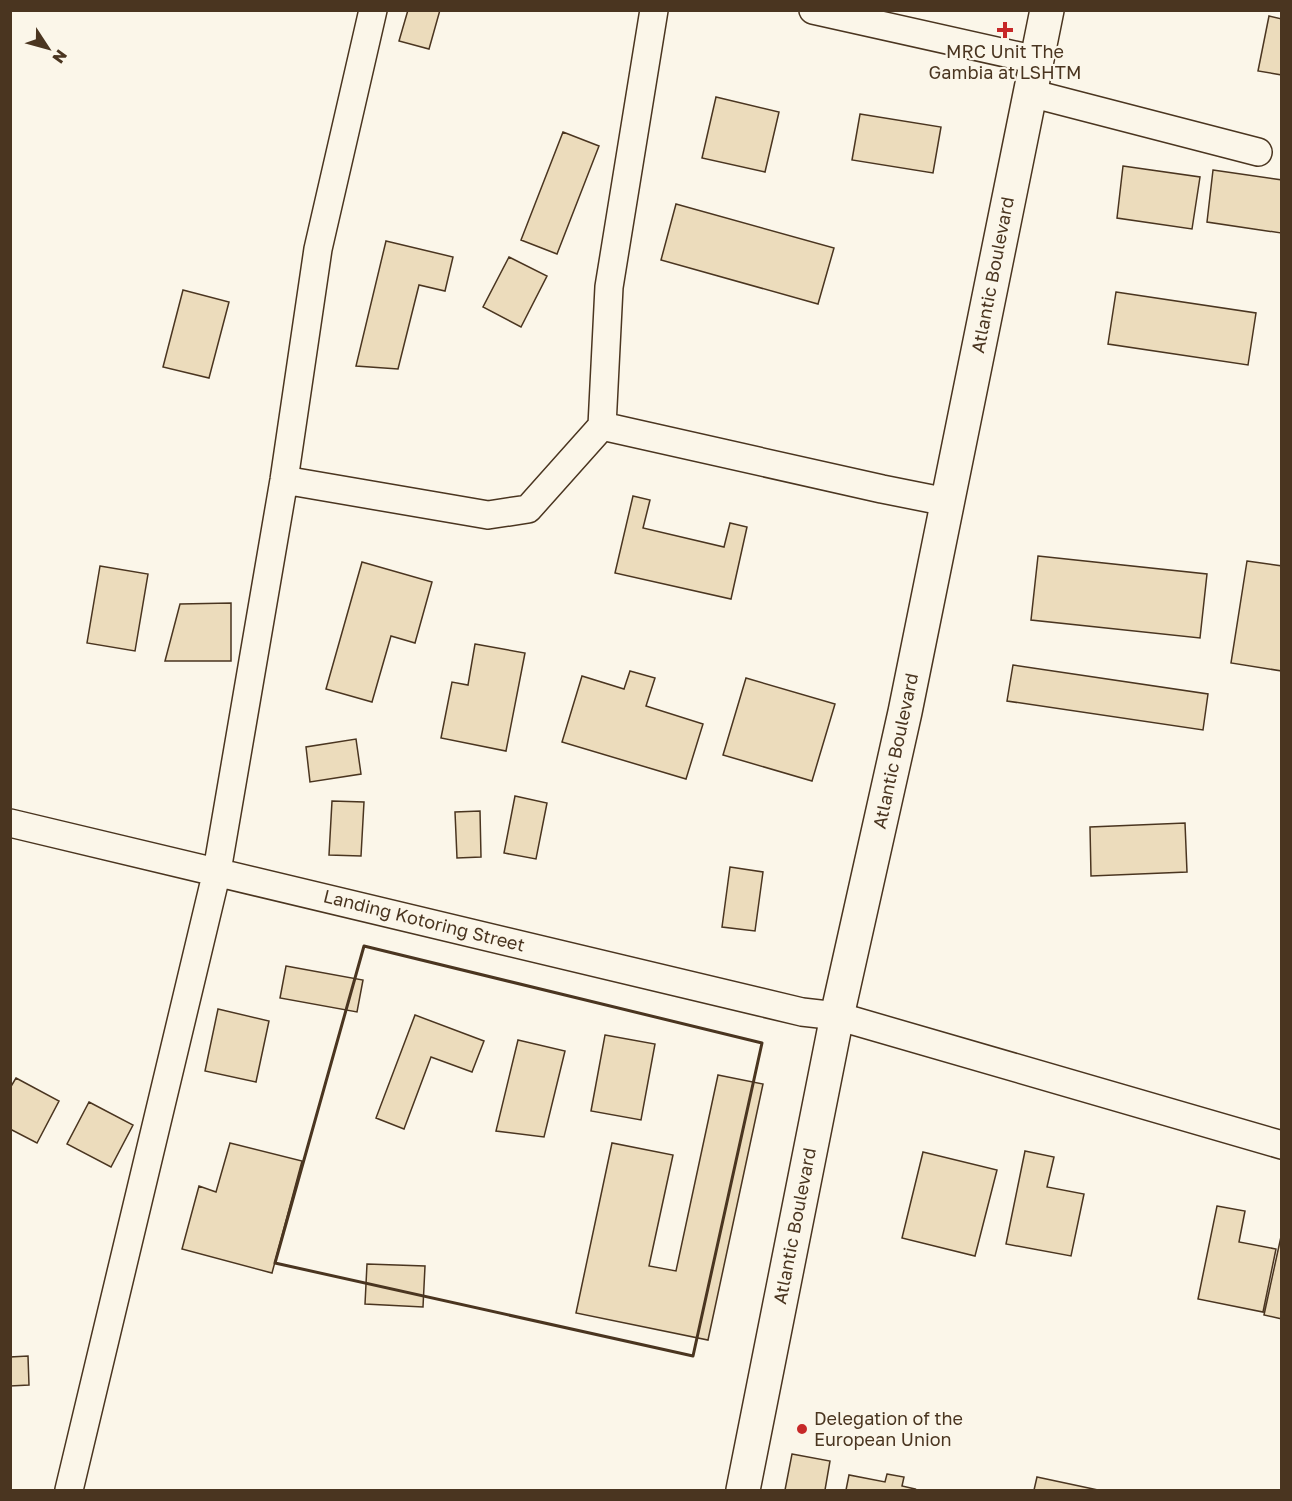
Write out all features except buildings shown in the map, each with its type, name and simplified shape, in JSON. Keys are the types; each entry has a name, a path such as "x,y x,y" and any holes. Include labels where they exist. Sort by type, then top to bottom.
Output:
{"street":[{"path":"69,1491 217,871 284,480 318,249 373,10"},
{"path":"284,480 488,515 528,509 603,426 609,287 654,10"},
{"path":"813,10 1037,60"},
{"name":"Atlantic Boulevard","path":"743,1491 837,1016 905,712 1047,10"},
{"path":"1030,93 1258,152"},
{"path":"603,426 870,487 947,502"},
{"name":"Landing Kotoring Street","path":"10,823 802,1012 837,1016 1281,1145"}],"wall":[{"path":"364,946 762,1043 693,1356 275,1263 364,946"}],"place":[{"name":"MRC Unit The Gambia at LSHTM","path":"1005,30"},
{"name":"Delegation of the European Union","path":"802,1429"}]}
